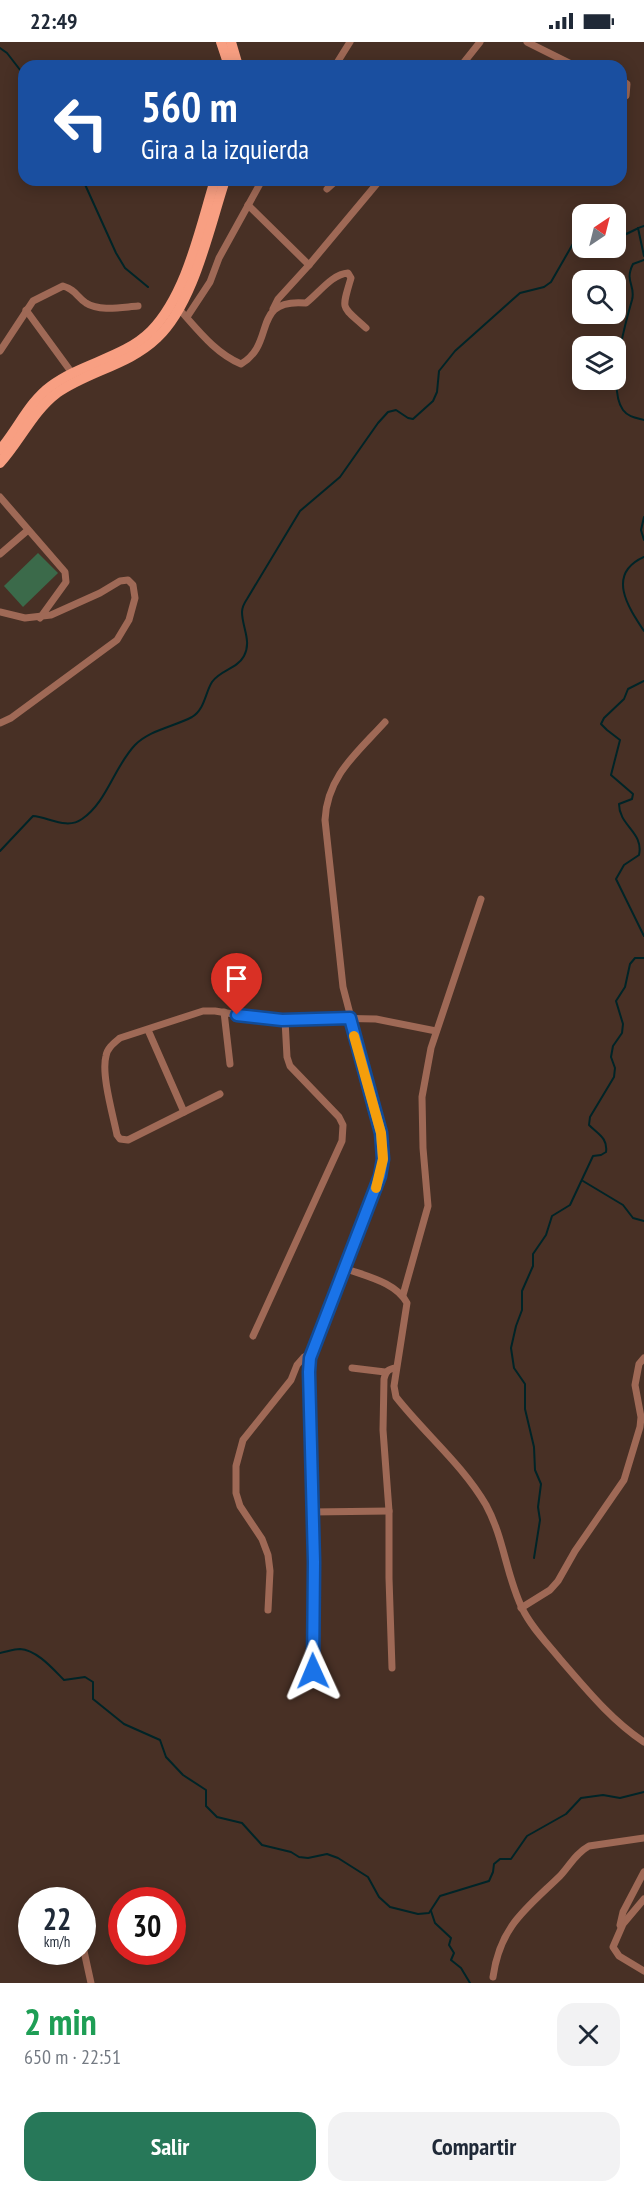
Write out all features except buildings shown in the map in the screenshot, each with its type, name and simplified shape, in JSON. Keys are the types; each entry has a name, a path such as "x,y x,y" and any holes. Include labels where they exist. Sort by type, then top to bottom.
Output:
{"main road":[{"path":"221,42 227,60"},
{"path":"231,42 236,60"},
{"path":"0,450 30,406 50,386 72,373 127,348 151,331 171,304 184,276 213,186"},
{"path":"0,464 38,412 56,394 76,381 131,357 157,338 183,313 223,186"}],"street":[{"path":"339,60 350,42"},
{"path":"466,60 480,42"},
{"path":"527,42 563,60"},
{"path":"259,186 219,258 210,282 183,313 209,342 228,358 242,364 256,351 263,337 267,317 278,298 309,265 374,187"},
{"path":"327,189 330,186"},
{"path":"248,205 309,265"},
{"path":"272,310 294,302 306,303 329,282 348,273 351,278 343,301 345,308 366,328"},
{"path":"0,351 33,301 63,286 72,289 87,304 100,308 138,306"},
{"path":"26,310 72,373"},
{"path":"0,497 65,572 66,582 40,618"},
{"path":"0,554 28,530"},
{"path":"0,612 25,618 40,618 100,593 120,581 128,580 133,585 135,598 129,620 117,640 11,718 0,723"},
{"path":"313,1684 309,1372 313,1352 380,1176 383,1159 381,1133 350,1018 340,965 325,820 326,805 330,790 343,769 385,722"},
{"path":"403,1295 428,1206 423,1148 422,1097 436,1031 481,899"},
{"path":"220,1094 128,1140 120,1140 117,1135 105,1069 106,1054 110,1046 120,1038 203,1011 263,1019 376,1019 436,1031"},
{"path":"224,1012 230,1064"},
{"path":"253,1336 342,1141 343,1125 339,1117 290,1066 286,1057 285,1020"},
{"path":"147,1030 184,1112"},
{"path":"344,1268 391,1286 403,1295 407,1303 396,1368 394,1386 396,1396 462,1470 485,1504 497,1528 522,1608 533,1628 596,1700 628,1731 644,1742"},
{"path":"268,1610 270,1571 268,1555 262,1539 240,1506 236,1493 236,1466 243,1440 291,1380 297,1365 313,1352"},
{"path":"522,1608 550,1590 558,1581 575,1551 624,1480 640,1427 641,1417 635,1385 636,1373 644,1358"},
{"path":"352,1368 385,1372 396,1368"},
{"path":"385,1372 383,1430 389,1511 392,1668"},
{"path":"312,1512 389,1511"},
{"path":"493,1977 499,1952 514,1920 582,1851 589,1846 644,1838"},
{"path":"620,1930 623,1912 644,1872"},
{"path":"644,1899 629,1915 613,1947 619,1956 644,1971"},
{"path":"87,1965 91,1983"}],"green space":[{"path":"38,553 58,573 23,607 4,586"}],"waterway":[{"path":"0,48 18,67"},
{"path":"86,186 125,268 148,287"},
{"path":"626,234 644,226"},
{"path":"638,228 644,256"},
{"path":"0,851 33,816 64,823 82,819 98,803 121,763 135,745 148,736 196,714 215,678 237,664 244,656 247,645 242,618 243,607 300,511 340,477 388,412 396,410 413,419 433,401 437,392 439,371 455,351 520,293 544,287 551,282 572,245"},
{"path":"644,260 633,264 631,270 633,295 617,372 619,400 623,410 630,416 644,420"},
{"path":"644,517 641,530 644,540"},
{"path":"644,557 632,564 623,582 627,602 644,631"},
{"path":"644,681 628,689 624,699 604,718 601,724 620,740 611,775 633,794 632,799 619,804 623,818 638,840 639,855 624,865 616,879 644,936"},
{"path":"534,1558 540,1520 538,1507 541,1484 535,1470 534,1447 525,1409 525,1384 514,1368 511,1348 522,1310 522,1291 533,1266 533,1254 546,1235 552,1216 570,1205 593,1156 606,1152 604,1140 589,1125 590,1117 614,1077 615,1068 611,1057 613,1046 622,1033 623,1024 616,1001 625,987 630,964 635,958 644,958"},
{"path":"583,1181 623,1205 633,1218 644,1221"},
{"path":"0,1653 18,1649 26,1650 44,1661 64,1680 85,1677 93,1682 93,1699 124,1724 160,1740 166,1757 183,1775 206,1790 206,1806 217,1817 242,1823 262,1845 291,1852 299,1857 308,1858 327,1854 338,1858 368,1877 379,1897 390,1907 418,1914 429,1913 440,1896 489,1881 494,1864 500,1859 511,1859 527,1836 566,1814 581,1798 603,1795 620,1798 644,1792"},
{"path":"431,1911 435,1923 451,1938 449,1945 454,1953 451,1960 461,1968 470,1983"}],"slow traffic":[{"path":"354,1036 381,1133 383,1159 376,1188"}],"route":[{"path":"237,1015 282,1020 350,1018 381,1133 383,1159 380,1176 310,1358 314,1562 313,1671"}]}
